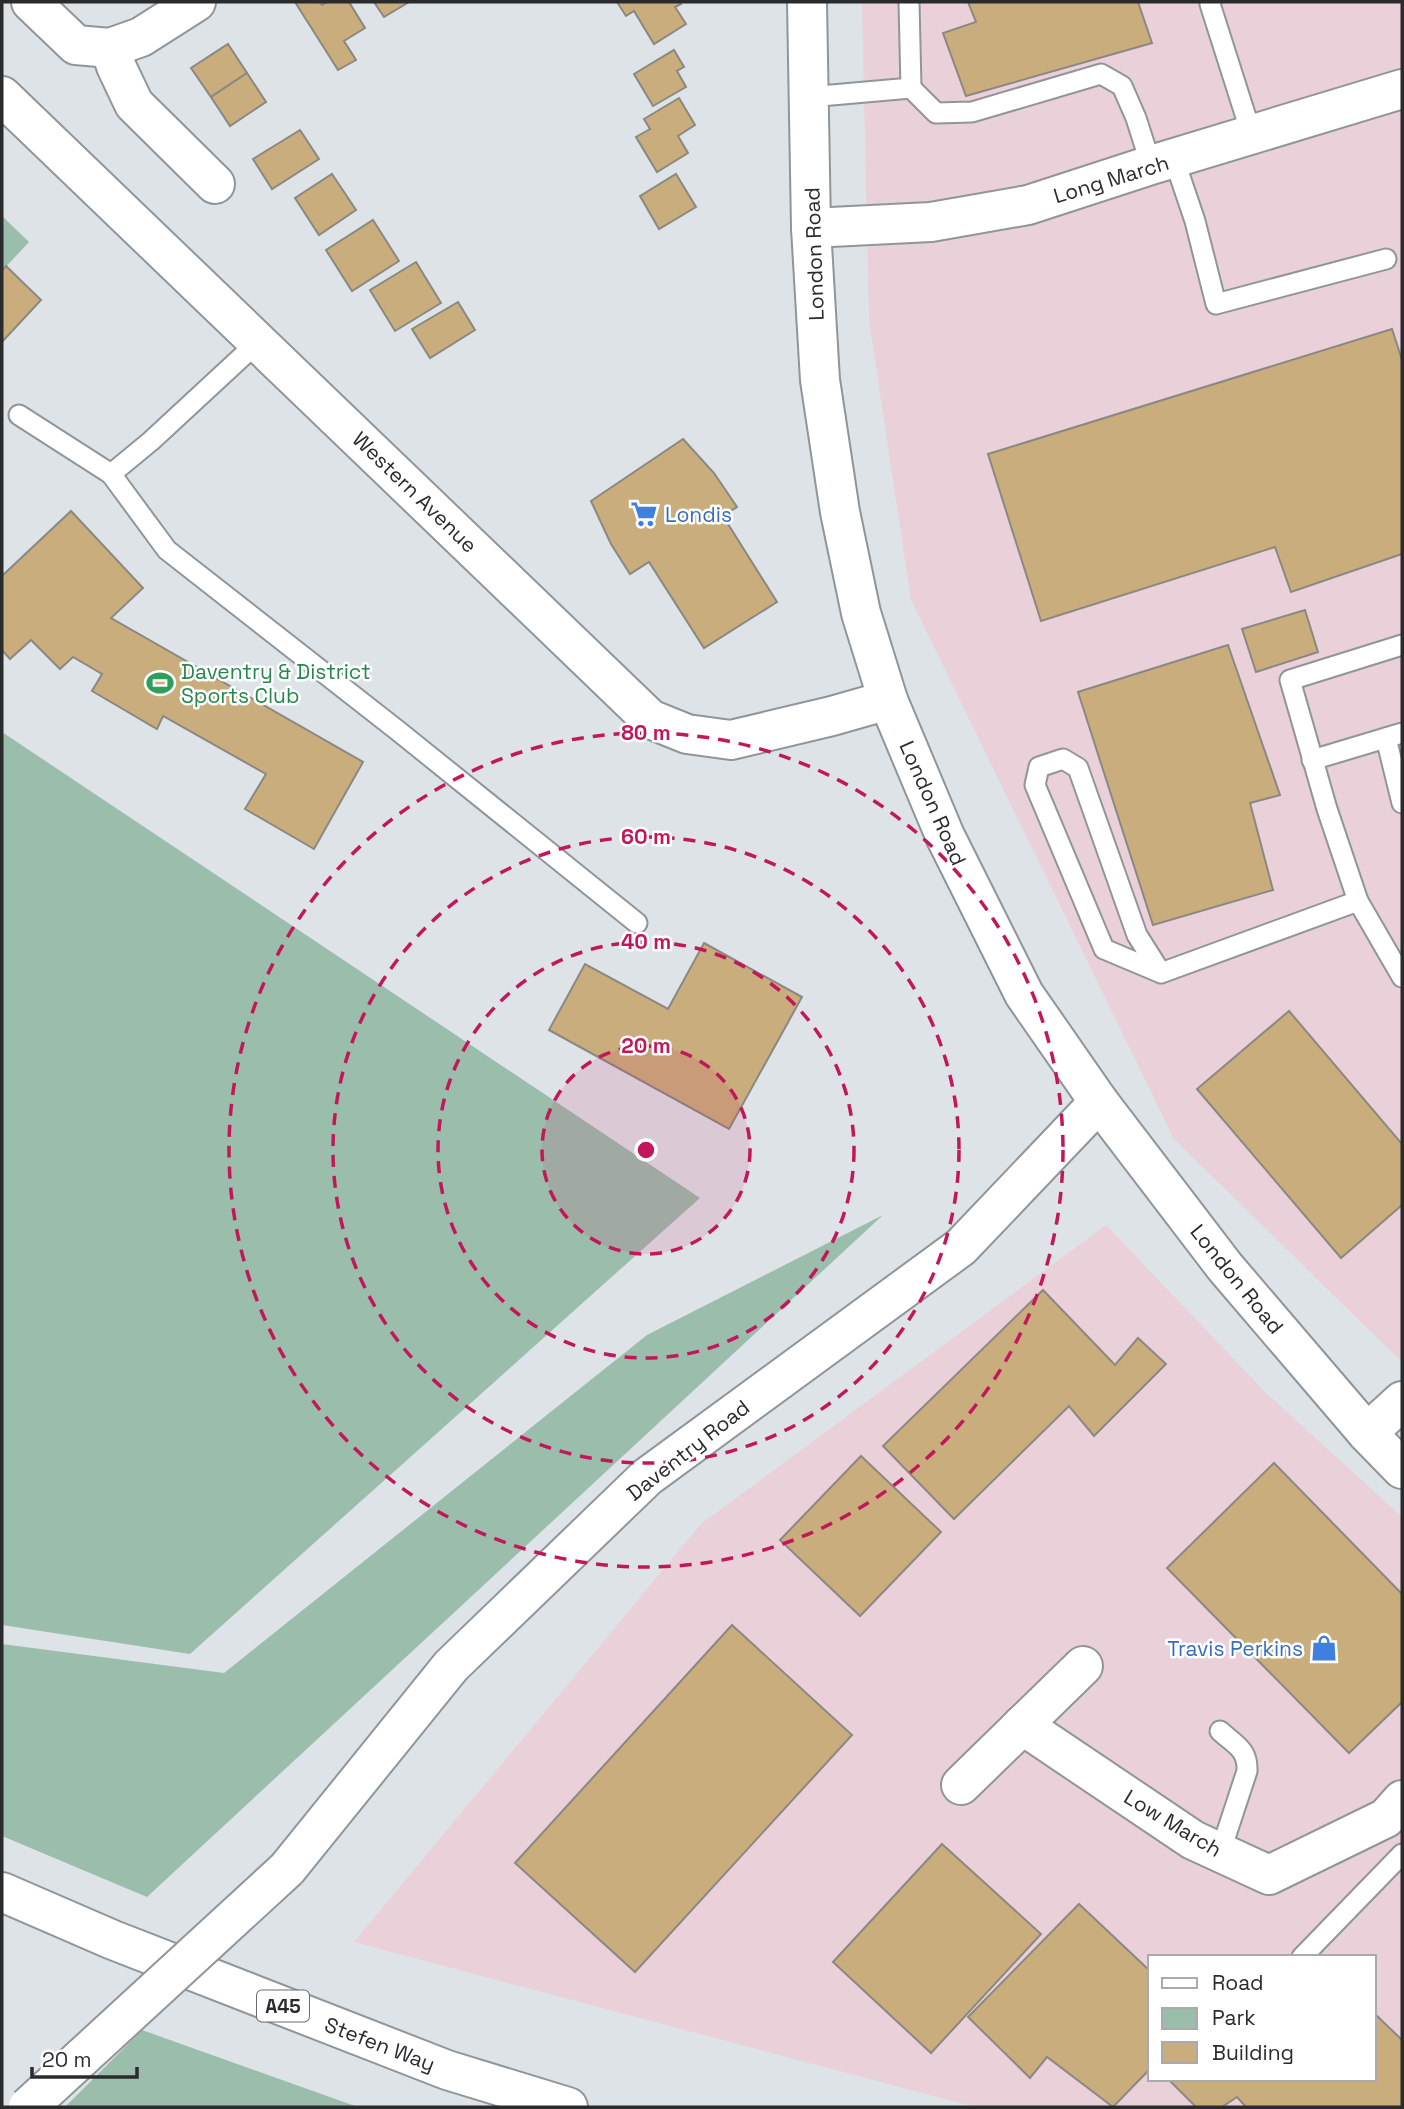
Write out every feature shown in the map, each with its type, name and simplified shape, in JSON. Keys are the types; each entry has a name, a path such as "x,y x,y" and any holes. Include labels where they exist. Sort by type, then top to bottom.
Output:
{"main road":[{"path":"31,2 76,45 110,48 141,37 196,2"},
{"name":"London Road","path":"807,2 811,228 820,380 840,512 861,613 888,700 945,836 1024,994 1099,1102 1225,1267 1367,1433 1402,1468"},
{"path":"110,48 134,104 215,184"},
{"name":"Long March","path":"811,228 931,222 1028,205 1402,89"},
{"name":"Western Avenue","path":"2,96 650,719 687,734 731,740 888,700"},
{"name":"Daventry Road","path":"28,2107 286,1869 451,1666 647,1477 961,1247 1099,1102"},
{"path":"1367,1433 1402,1401"},
{"path":"961,1785 1083,1666"},
{"name":"Low March","path":"1022,1725 1193,1840 1269,1875 1397,1818"},
{"name":"Stefen Way","path":"2,1892 113,1940 447,2070 568,2107"}],"lane":[{"path":"909,2 911,88 936,113 972,113 1101,74 1122,86 1136,118 1195,221 1216,304 1386,259"},
{"path":"1211,2 1252,136"},
{"path":"809,97 911,88"},
{"path":"111,474 151,441 258,342"},
{"path":"19,415 111,474 167,550 637,923"},
{"path":"1402,645 1290,680 1327,809 1358,901 1402,977"},
{"path":"1312,760 1394,735 1402,803"},
{"path":"1161,973 1137,935 1079,768 1063,759 1039,767 1035,785 1104,949 1161,973 1358,901"},
{"path":"1220,1731 1248,1759 1247,1771 1220,1853"},
{"path":"1304,1955 1402,1854"}],"shaded area":[{"path":"862,2 1402,2 1402,1362 1174,1139 911,600 869,320"},
{"path":"1106,1225 1265,1392 1402,1517 1402,2107 975,2107 354,1942 701,1524"}],"green space":[{"path":"2,216 29,242 2,271"},
{"path":"2,732 700,1198 190,1654 2,1625"},
{"path":"883,1215 147,1897 2,1836 2,1644 224,1673 647,1335"},
{"path":"142,2030 358,2107 65,2107"}],"building":[{"path":"295,2 320,2 322,5 327,2 349,2 365,28 344,41 356,60 338,70"},
{"path":"374,2 409,2 384,17"},
{"path":"617,2 680,2 681,4 675,7 686,24 654,44 634,11 626,16"},
{"path":"968,2 1138,2 1152,43 966,96 943,33 976,22"},
{"path":"228,44 247,73 211,97 191,68"},
{"path":"674,50 684,67 677,71 686,87 653,106 634,74"},
{"path":"247,73 266,102 230,126 211,97"},
{"path":"679,98 695,125 678,136 688,153 657,172 636,137 650,129 644,119"},
{"path":"300,130 319,159 272,189 253,159"},
{"path":"332,174 356,210 319,235 295,198"},
{"path":"676,174 696,207 659,229 640,196"},
{"path":"373,220 399,261 352,291 326,250"},
{"path":"416,262 441,303 395,331 370,290"},
{"path":"6,266 41,300 2,342 2,271"},
{"path":"458,302 475,330 430,358 412,329"},
{"path":"1392,329 1402,360 1402,554 1291,592 1275,547 1041,621 988,454"},
{"path":"683,439 714,473 737,507 723,516 777,602 704,648 649,562 630,574 611,544 591,501"},
{"name":"Daventry & District Sports Club","path":"71,511 143,588 111,618 363,762 314,849 245,809 266,774 163,716 157,729 92,691 102,674 73,657 60,669 31,640 10,659 2,650 2,576"},
{"path":"1305,610 1318,652 1256,672 1242,629"},
{"path":"1228,645 1280,795 1250,803 1273,890 1153,925 1078,692"},
{"path":"704,943 802,997 729,1129 549,1030 585,964 668,1009"},
{"path":"1289,1011 1402,1144 1402,1205 1341,1258 1197,1089"},
{"path":"1043,1290 1115,1365 1138,1338 1166,1364 1094,1436 1069,1406 954,1519 883,1446"},
{"path":"861,1456 941,1532 860,1616 780,1540"},
{"name":"Travis Perkins","path":"1274,1463 1402,1594 1402,1702 1349,1753 1167,1568"},
{"path":"732,1625 852,1735 635,1972 515,1863"},
{"path":"942,1844 1041,1934 931,2053 833,1962"},
{"path":"1079,1904 1148,1969 1148,2071 1113,2107 1047,2057 1030,2078 968,2017"},
{"path":"1376,2015 1402,2040 1402,2107 1246,2107 1237,2097 1222,2107 1196,2107 1170,2081 1376,2081"}],"place":[{"name":"Londis","path":"644,514"},
{"name":"Daventry & District Sports Club","path":"160,683"},
{"name":"Travis Perkins","path":"1324,1648"}]}
